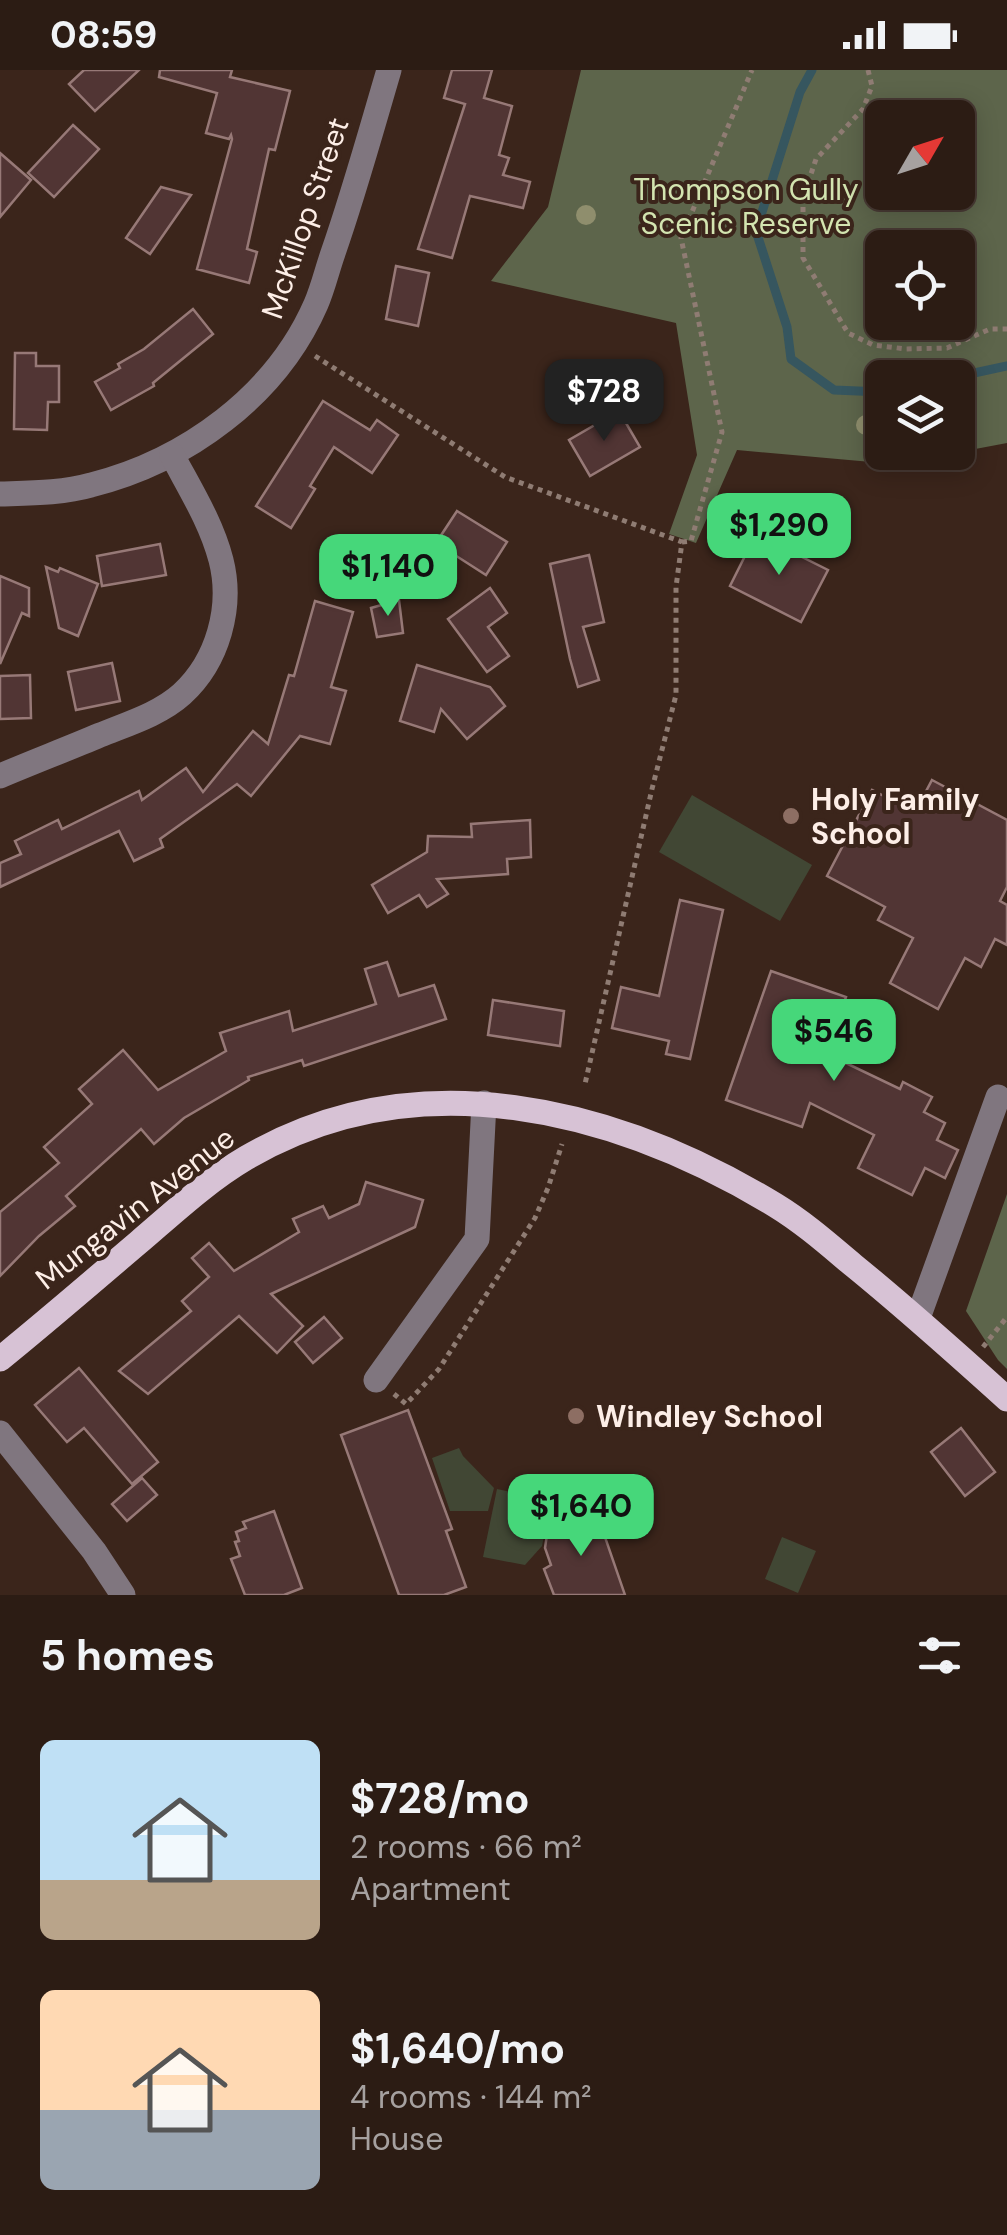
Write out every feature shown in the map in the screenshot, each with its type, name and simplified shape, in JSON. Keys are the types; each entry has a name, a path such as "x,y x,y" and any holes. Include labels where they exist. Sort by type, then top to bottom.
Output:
{"main road":[{"name":"Mungavin Avenue","path":"0,1359 186,1201 242,1160 278,1141 358,1113 401,1106 484,1104 530,1109 598,1124 646,1140 777,1206 918,1318 1007,1399"}],"street":[{"name":"McKillop Street","path":"0,494 87,487 131,474 172,455 214,428 263,384 295,343 315,305 388,70"},
{"path":"0,776 143,718 180,696 202,671 217,641 226,585 208,522 172,455"},
{"path":"918,1318 998,1097"},
{"path":"376,1380 477,1240 484,1104"},
{"path":"0,1434 94,1550 123,1595"}],"path":[{"path":"295,343 505,477 682,542 691,541 722,432 680,238 752,70"},
{"path":"868,70 872,86 864,109 816,160 803,198 803,258 848,333 873,345 947,348 990,329 1007,329"},
{"path":"584,1084 676,695 676,587 682,542"},
{"path":"376,1380 406,1404 439,1369 535,1218 562,1144"},
{"path":"969,1364 1007,1317"}],"green space":[{"name":"Thompson Gully Scenic Reserve","path":"581,70 1007,70 1007,443 975,449 975,360 865,360 865,461 737,450 696,543 669,534 697,455 676,323 491,281 548,207"},
{"path":"692,795 812,865 780,921 659,852"},
{"path":"1007,1194 1007,1369 966,1311"},
{"path":"459,1448 494,1488 488,1511 450,1511 432,1458"},
{"path":"497,1489 551,1500 542,1546 525,1565 483,1557"},
{"path":"782,1537 816,1551 798,1593 765,1579"}],"building":[{"path":"84,70 139,70 95,111 69,84"},
{"path":"160,70 232,70 230,77 290,91 275,150 269,149 247,249 257,252 249,283 197,269 232,139 231,135 229,139 206,133 217,93 159,77"},
{"path":"452,70 492,70 484,98 512,106 499,155 509,158 503,175 530,182 523,208 470,196 452,258 418,249 465,104 444,98"},
{"path":"73,125 99,149 54,197 28,173"},
{"path":"0,153 31,180 0,217"},
{"path":"161,187 191,195 150,254 126,238"},
{"path":"396,266 429,273 418,326 386,319"},
{"path":"193,309 213,334 154,386 111,410 95,382 120,368 118,364 144,349"},
{"path":"15,353 36,353 36,366 59,366 59,402 48,402 47,430 14,429"},
{"path":"323,401 370,430 377,420 398,435 372,473 334,447 291,528 256,506"},
{"path":"619,411 640,447 590,476 569,440"},
{"path":"457,511 507,542 486,575 436,543"},
{"path":"756,534 828,570 801,622 730,586"},
{"path":"160,544 166,575 102,586 97,556"},
{"path":"589,555 604,622 583,627 599,680 578,687 550,564"},
{"path":"46,567 58,572 60,568 98,584 78,636 59,628"},
{"path":"0,576 29,588 29,616 22,613 0,664"},
{"path":"490,588 507,613 488,627 509,656 487,672 448,619"},
{"path":"399,600 403,633 377,637 371,608"},
{"path":"315,601 353,612 331,687 346,691 330,744 300,736 251,796 237,784 160,839 163,847 134,861 119,831 0,887 0,863 21,854 15,841 58,820 62,829 139,791 142,800 186,768 203,792 253,731 268,744 289,675 294,676"},
{"path":"112,663 120,701 76,710 68,672"},
{"path":"417,665 490,687 505,706 467,739 441,709 434,732 400,721"},
{"path":"30,675 31,718 0,719 0,676"},
{"path":"932,780 1007,820 1007,887 1000,901 1007,905 1007,945 995,939 981,967 965,958 938,1009 890,983 913,938 878,920 885,907 827,876 872,790 915,812"},
{"path":"530,820 531,857 507,859 508,874 437,879 448,894 427,907 419,895 388,913 372,885 427,852 428,836 472,837 471,824"},
{"path":"680,900 723,910 690,1059 666,1054 669,1041 612,1028 621,987 659,996"},
{"path":"387,962 399,996 434,985 446,1019 304,1066 302,1060 248,1077 249,1080 184,1118 154,1144 141,1129 66,1196 75,1206 0,1276 0,1212 59,1163 44,1147 92,1104 79,1089 123,1050 158,1090 226,1051 220,1033 289,1011 293,1031 376,1004 365,969"},
{"path":"771,971 846,997 827,1054 900,1089 903,1082 932,1097 924,1112 945,1123 937,1140 958,1150 945,1178 925,1168 912,1195 858,1168 874,1135 810,1103 802,1127 726,1100"},
{"path":"493,1000 564,1011 560,1046 488,1035"},
{"path":"366,1182 423,1200 415,1227 271,1294 303,1326 277,1353 239,1316 148,1394 119,1371 191,1311 182,1301 209,1277 192,1258 209,1243 234,1271 299,1232 293,1219 323,1206 329,1218 359,1204"},
{"path":"324,1317 342,1338 313,1363 295,1342"},
{"path":"79,1368 158,1462 132,1484 84,1428 67,1442 35,1405"},
{"path":"408,1410 452,1529 446,1531 466,1587 444,1595 399,1595 341,1435"},
{"path":"961,1428 995,1472 965,1496 931,1452"},
{"path":"142,1478 157,1495 127,1521 112,1504"},
{"path":"274,1511 302,1588 284,1595 245,1595 231,1559 240,1556 236,1532 246,1528 243,1522"},
{"path":"596,1511 625,1595 554,1595 544,1569 551,1565 545,1548 548,1528"}],"waterway":[{"path":"812,70 800,92 756,231 787,327 791,359 834,390 865,391"},
{"path":"975,373 1007,366"}],"place":[{"name":"Holy Family School","path":"791,816"},
{"name":"Windley School","path":"576,1416"}]}
